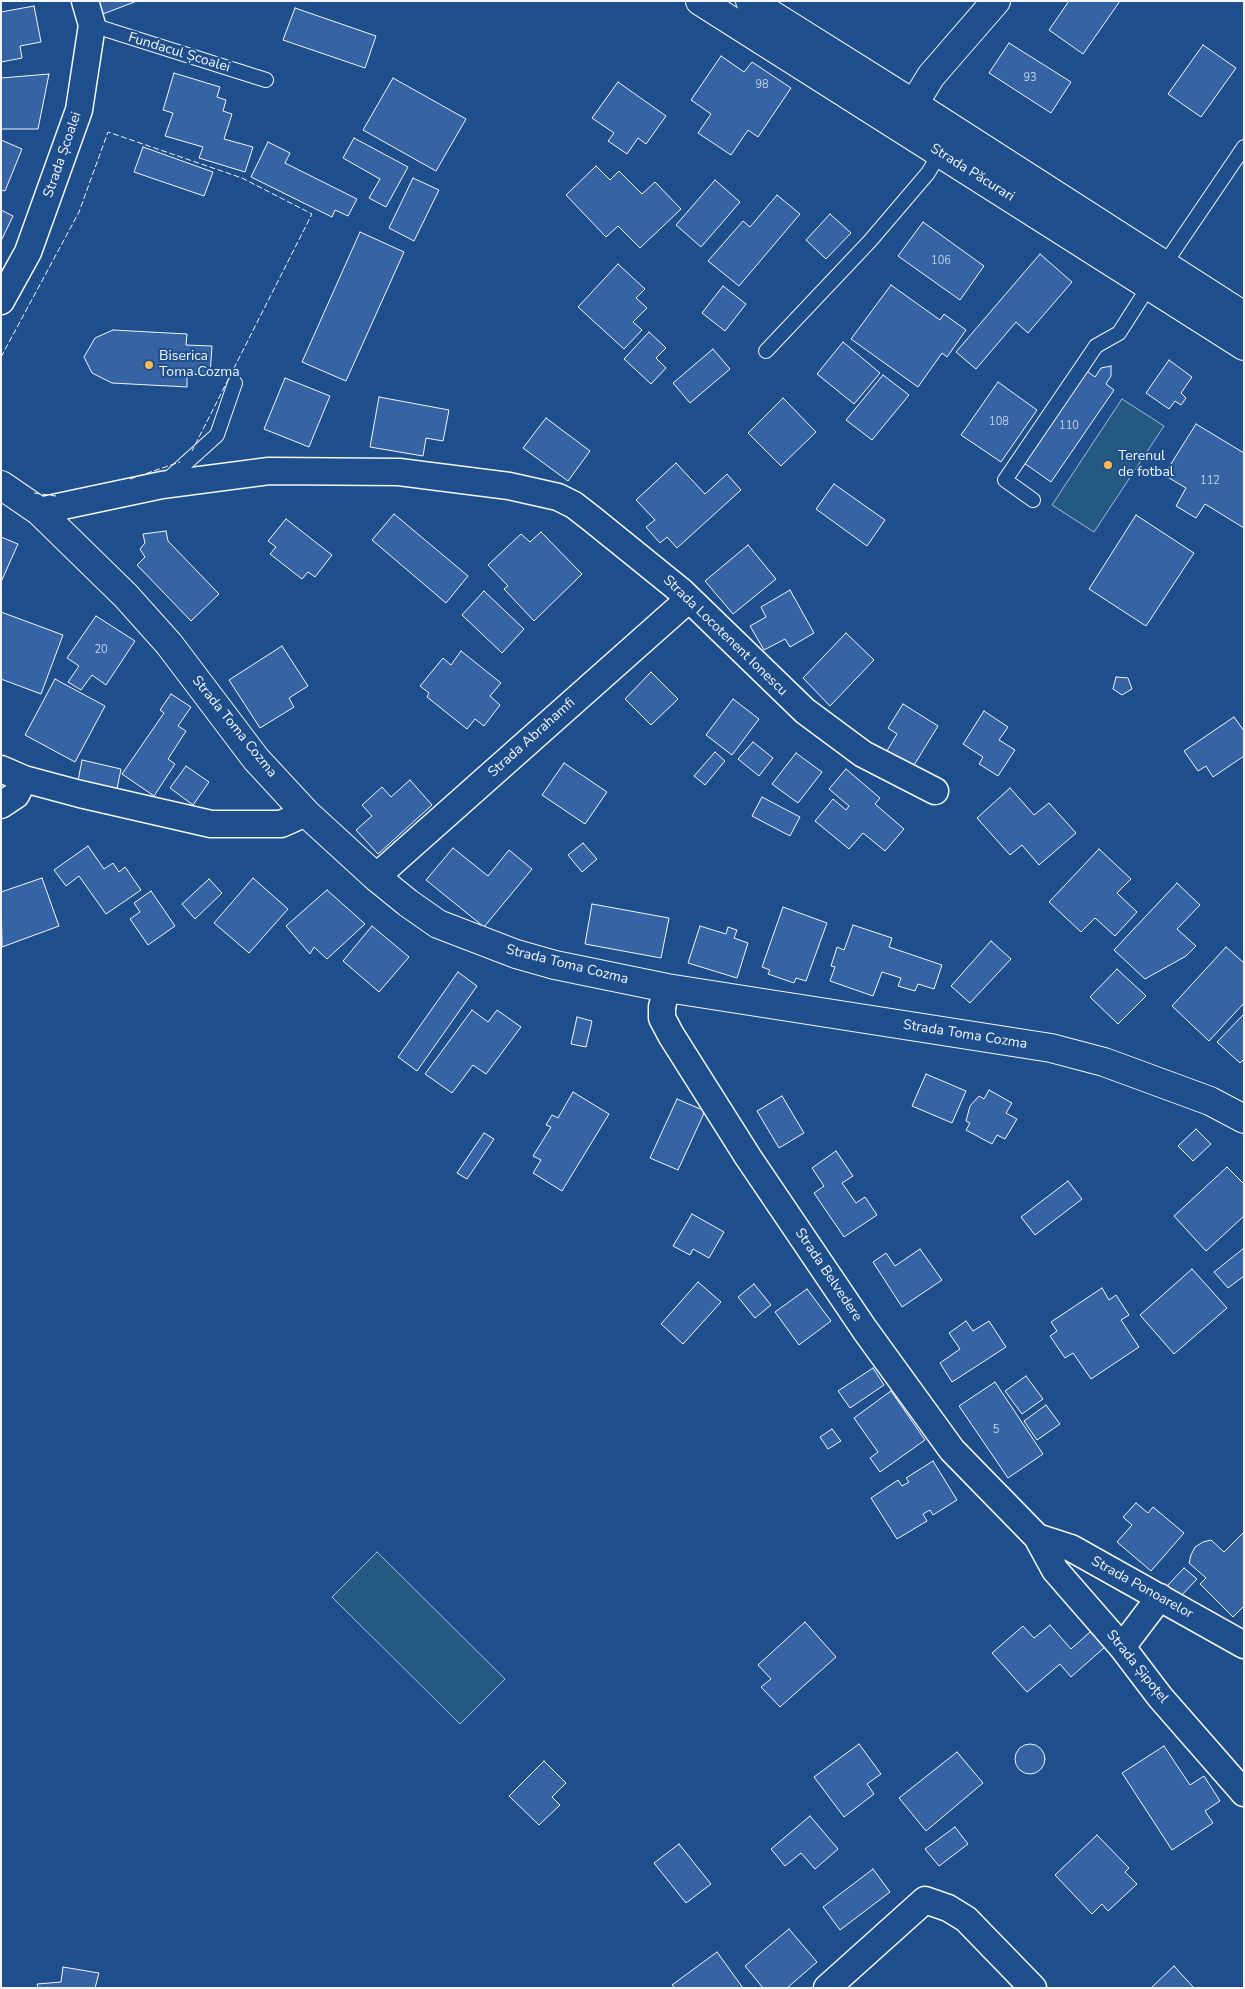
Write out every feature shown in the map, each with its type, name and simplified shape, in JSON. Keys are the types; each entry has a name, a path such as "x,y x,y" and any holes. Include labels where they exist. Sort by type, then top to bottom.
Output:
{"street":[{"name":"Strada Păcurari","path":"700,1 940,153 1157,276 1244,316"},
{"name":"Strada Păcurari","path":"750,1 914,104 1157,276 1244,346"},
{"path":"900,128 931,76 996,1"},
{"name":"Strada Școalei","path":"1,301 28,252 79,110 89,13"},
{"name":"Strada Locotenent Ionescu","path":"39,511 162,485 269,471 350,470 399,472 539,492 558,497 574,505 689,599 804,711 862,754 935,791"},
{"name":"Strada Toma Cozma","path":"1,485 39,511 126,596 169,644 256,758 306,813 408,903 438,924 481,941 555,965 666,988 1051,1048 1130,1071 1210,1101 1244,1119"},
{"name":"Strada Abrahamfi","path":"376,876 689,599"},
{"path":"1,805 16,795 13,774 80,794 212,824 281,824 306,813"},
{"name":"Strada Belvedere","path":"666,988 662,1018 748,1157 860,1322 952,1450 1036,1537"},
{"name":"Strada Ponoarelor","path":"1036,1537 1071,1548 1244,1645"},
{"name":"Strada Șipoțel","path":"1036,1537 1055,1570 1244,1793"},
{"path":"1122,1647 1160,1598"},
{"path":"827,1988 926,1900 948,1908 966,1918 1033,1988"}],"lane":[{"name":"Fundacul Școalei","path":"89,13 266,80"},
{"path":"1033,500 1004,480 1096,346 1119,333 1244,147"},
{"path":"766,351 870,241 928,173 940,153"},
{"path":"162,485 217,435 235,383"}],"shaded area":[{"name":"Terenul de fotbal","path":"1122,399 1164,426 1094,532 1052,505"},
{"path":"377,1552 505,1679 460,1724 332,1597"}],"building":[{"path":"98,1 137,1 103,14"},
{"path":"1069,1 1120,1 1083,54 1049,30"},
{"path":"34,6 41,42 20,46 22,58 1,62 1,12"},
{"path":"295,8 376,36 365,68 283,40"},
{"path":"1009,43 1071,82 1051,113 989,73"},
{"path":"1203,45 1236,68 1201,117 1168,94"},
{"path":"721,56 744,72 752,62 791,88 758,137 748,130 731,155 698,133 711,114 691,100"},
{"path":"174,73 220,87 217,97 226,100 223,111 232,114 224,139 253,147 245,172 199,158 203,147 165,136 173,113 163,110"},
{"path":"49,74 38,129 1,129 1,78"},
{"path":"393,78 466,119 436,171 363,130"},
{"path":"618,82 666,116 646,144 638,138 627,154 608,141 614,133 592,118"},
{"path":"354,138 408,167 386,207 369,198 380,179 343,158"},
{"path":"1,140 22,149 5,191 1,190"},
{"path":"268,142 290,153 285,163 357,199 348,216 335,210 332,217 251,177"},
{"path":"143,147 213,172 204,196 134,172"},
{"path":"596,166 610,180 619,171 642,194 655,182 681,209 640,248 618,226 606,237 566,195"},
{"path":"413,178 439,190 414,241 389,228"},
{"path":"715,180 740,202 701,247 676,225"},
{"path":"777,195 800,214 739,286 708,261 743,221 750,227"},
{"path":"1,210 13,216 1,241"},
{"path":"830,214 851,233 826,259 806,240"},
{"path":"923,222 984,266 960,300 898,256"},
{"path":"360,232 404,252 346,381 302,362"},
{"path":"1040,254 1072,282 1028,333 1016,322 976,369 956,352"},
{"path":"618,264 645,289 636,298 647,308 633,322 642,330 624,349 578,307"},
{"path":"891,285 940,320 944,314 966,330 947,357 942,353 918,387 851,339"},
{"path":"723,286 746,304 725,331 702,313"},
{"name":"Biserica Toma Cozma","path":"113,330 187,334 186,345 212,346 210,375 187,374 187,387 112,383 92,373 84,357 95,338"},
{"path":"649,332 666,348 656,358 666,368 651,384 624,359"},
{"path":"843,342 880,373 854,404 817,374"},
{"path":"713,349 730,369 690,403 673,383"},
{"path":"1169,360 1192,377 1181,393 1186,398 1181,405 1175,401 1169,409 1146,393"},
{"path":"1111,366 1111,376 1106,384 1114,390 1051,482 1024,463 1087,371 1095,377 1101,368"},
{"path":"883,375 909,395 872,440 846,420"},
{"path":"285,378 330,396 309,447 264,429"},
{"path":"998,382 1037,410 1001,462 961,435"},
{"path":"379,397 449,410 443,441 426,438 423,456 370,447"},
{"path":"783,398 816,432 781,466 748,433"},
{"path":"546,418 590,451 568,481 523,448"},
{"path":"1196,424 1244,453 1244,528 1205,504 1196,518 1176,506 1186,488 1164,475"},
{"path":"676,463 705,494 727,474 741,490 677,548 667,537 660,543 646,527 655,520 636,500"},
{"path":"834,484 885,520 867,546 816,509"},
{"path":"394,514 468,576 446,603 372,540"},
{"path":"1136,515 1194,553 1146,626 1089,589"},
{"path":"286,519 332,555 315,577 308,572 302,579 270,554 276,547 268,541"},
{"path":"166,531 168,541 219,594 191,621 137,565 145,557 140,549 145,543 143,534"},
{"path":"541,532 582,574 534,621 504,589 508,586 488,565 521,534 530,542"},
{"path":"1,537 18,544 1,582"},
{"path":"748,545 776,579 733,614 705,581"},
{"path":"790,590 814,633 790,647 785,639 764,650 750,626 766,617 761,607"},
{"path":"484,591 524,629 502,653 462,615"},
{"path":"1,612 63,635 41,694 1,679"},
{"path":"96,616 135,641 106,685 92,675 81,690 68,682 79,666 67,658"},
{"path":"846,633 874,660 830,706 803,678"},
{"path":"282,646 308,686 289,698 294,707 260,728 229,680"},
{"path":"461,651 501,683 490,696 500,705 484,726 475,719 467,729 427,697 429,693 420,686 443,658 451,665"},
{"path":"651,672 678,699 651,725 625,699"},
{"path":"1116,677 1128,678 1132,689 1122,695 1113,689"},
{"path":"55,679 105,706 75,762 25,735"},
{"path":"171,694 191,707 178,726 186,731 168,759 175,764 154,796 122,774 164,713 160,710"},
{"path":"733,699 759,719 732,755 706,735"},
{"path":"903,704 938,726 911,770 885,754 897,734 888,728"},
{"path":"984,711 1008,727 999,740 1015,750 998,776 979,764 983,757 963,744"},
{"path":"1234,717 1244,731 1244,756 1213,777 1206,766 1198,771 1184,751"},
{"path":"753,742 773,758 759,776 738,759"},
{"path":"715,752 725,761 705,785 694,776"},
{"path":"796,753 822,772 798,803 772,784"},
{"path":"82,760 121,769 117,789 78,781"},
{"path":"564,763 607,792 585,824 542,795"},
{"path":"186,766 209,782 193,805 170,788"},
{"path":"846,769 880,798 875,804 904,829 885,851 863,833 849,849 815,821 833,799 846,810 849,806 829,789"},
{"path":"410,780 432,805 378,854 356,830 372,816 362,805 382,787 391,797"},
{"path":"1010,788 1034,815 1049,803 1076,833 1039,865 1022,845 1010,855 977,818"},
{"path":"762,797 800,817 790,836 752,816"},
{"path":"583,843 597,859 582,872 568,855"},
{"path":"88,846 104,869 113,863 119,872 125,867 141,890 106,914 79,876 66,886 54,870"},
{"path":"453,848 488,876 509,850 532,869 484,927 426,880"},
{"path":"1099,849 1131,879 1117,893 1137,912 1115,936 1095,918 1081,932 1049,902"},
{"path":"42,878 59,926 2,947 1,892"},
{"path":"253,878 288,909 249,953 214,923"},
{"path":"209,879 222,893 195,919 182,904"},
{"path":"1177,883 1200,905 1177,929 1196,946 1186,956 1145,979 1114,950"},
{"path":"327,890 365,924 327,959 314,947 310,954 286,926"},
{"path":"151,891 175,926 148,945 130,919 140,912 134,903"},
{"path":"592,904 669,918 661,958 585,944"},
{"path":"783,907 827,923 806,981 796,978 794,983 768,974 770,970 762,967"},
{"path":"853,925 892,938 889,947 942,965 934,989 918,984 915,991 898,986 901,978 882,972 873,996 830,981 835,967 831,966 837,947 844,950"},
{"path":"372,926 409,957 379,992 343,961"},
{"path":"700,926 726,934 728,927 737,930 734,938 748,943 737,978 688,963"},
{"path":"991,941 1011,959 970,1003 951,986"},
{"path":"1226,947 1244,963 1244,1003 1209,1041 1172,1006"},
{"path":"1117,969 1146,996 1118,1024 1090,997"},
{"path":"458,972 477,986 417,1071 398,1057"},
{"path":"472,1010 488,1022 497,1010 521,1027 486,1074 473,1065 452,1093 425,1074"},
{"path":"1244,1014 1244,1059 1240,1063 1217,1042"},
{"path":"577,1017 592,1021 586,1047 571,1044"},
{"path":"926,1074 966,1091 952,1123 912,1106"},
{"path":"989,1090 1012,1103 1006,1113 1017,1119 1005,1139 997,1135 992,1144 966,1130 970,1123 966,1121 970,1106 979,1096 984,1099"},
{"path":"573,1092 609,1114 562,1191 533,1173 541,1160 533,1156 551,1127 546,1125 552,1115 558,1118"},
{"path":"782,1096 804,1133 779,1148 757,1111"},
{"path":"677,1099 705,1111 678,1170 650,1158"},
{"path":"1196,1129 1211,1144 1193,1161 1178,1146"},
{"path":"484,1133 494,1139 467,1179 457,1173"},
{"path":"836,1151 853,1176 842,1183 856,1203 865,1197 877,1215 844,1237 814,1193 824,1186 812,1168"},
{"path":"1227,1167 1244,1184 1244,1216 1206,1251 1174,1216"},
{"path":"1068,1181 1082,1199 1035,1235 1021,1217"},
{"path":"692,1214 724,1232 709,1258 693,1249 690,1255 673,1246"},
{"path":"1244,1248 1244,1276 1228,1288 1214,1272"},
{"path":"920,1249 942,1280 902,1307 873,1262 886,1253 895,1266"},
{"path":"1192,1269 1227,1308 1174,1354 1140,1315"},
{"path":"698,1282 721,1302 683,1344 661,1324"},
{"path":"754,1284 771,1305 755,1318 738,1297"},
{"path":"1102,1288 1109,1300 1116,1295 1129,1315 1121,1320 1139,1347 1091,1379 1073,1353 1065,1358 1050,1336 1057,1331 1051,1322"},
{"path":"807,1289 831,1321 799,1345 775,1312"},
{"path":"966,1321 973,1331 989,1321 1006,1347 952,1382 940,1363 960,1349 949,1333"},
{"path":"873,1368 884,1385 850,1408 838,1391"},
{"path":"1026,1376 1043,1399 1022,1414 1005,1391"},
{"path":"995,1382 1043,1454 1008,1478 959,1406"},
{"path":"891,1391 925,1440 880,1472 870,1458 878,1452 854,1418"},
{"path":"1046,1405 1060,1424 1037,1440 1024,1421"},
{"path":"832,1429 841,1441 828,1449 820,1437"},
{"path":"933,1461 957,1500 933,1515 930,1510 923,1514 927,1521 897,1539 871,1498 898,1480 902,1486 909,1482 906,1478"},
{"path":"1136,1503 1148,1513 1153,1507 1184,1533 1151,1571 1117,1542 1132,1525 1123,1517"},
{"path":"1244,1532 1244,1606 1233,1617 1200,1584 1206,1578 1189,1563 1195,1547 1203,1542 1211,1540 1224,1552"},
{"path":"1184,1568 1197,1579 1179,1598 1167,1586"},
{"path":"805,1622 836,1657 780,1707 761,1687 771,1679 758,1665"},
{"path":"1050,1625 1071,1649 1090,1632 1105,1647 1071,1677 1060,1664 1027,1692 992,1653 1023,1626 1034,1638"},
{"path":"859,1744 881,1774 867,1784 874,1794 844,1817 814,1777"},
{"path":"1030,1744 1041,1748 1045,1759 1041,1770 1030,1774 1019,1770 1015,1759 1019,1748"},
{"path":"1164,1746 1190,1785 1204,1776 1220,1801 1205,1811 1213,1823 1172,1850 1122,1773"},
{"path":"957,1752 983,1783 926,1831 899,1798"},
{"path":"544,1761 566,1783 552,1797 560,1805 539,1825 509,1796"},
{"path":"810,1816 838,1849 815,1869 801,1853 785,1866 771,1849"},
{"path":"955,1827 968,1844 939,1866 925,1849"},
{"path":"1097,1835 1129,1868 1125,1872 1137,1884 1108,1911 1102,1904 1092,1914 1055,1875"},
{"path":"679,1844 711,1884 686,1903 654,1863"},
{"path":"873,1869 890,1892 840,1930 823,1907"},
{"path":"789,1929 817,1962 787,1988 763,1988 745,1966"},
{"path":"717,1952 743,1988 675,1988 672,1985"},
{"path":"1174,1966 1194,1988 1151,1988"},
{"path":"63,1967 99,1973 95,1988 38,1988 37,1984 61,1982"}],"fence":[{"path":"1,357 79,212 108,132 242,178 312,214 192,451"},
{"path":"130,479 180,462"},
{"path":"34,493 56,496"}],"place":[{"name":"Biserica Toma Cozma","path":"149,365"},
{"name":"Terenul de fotbal","path":"1108,465"}]}
